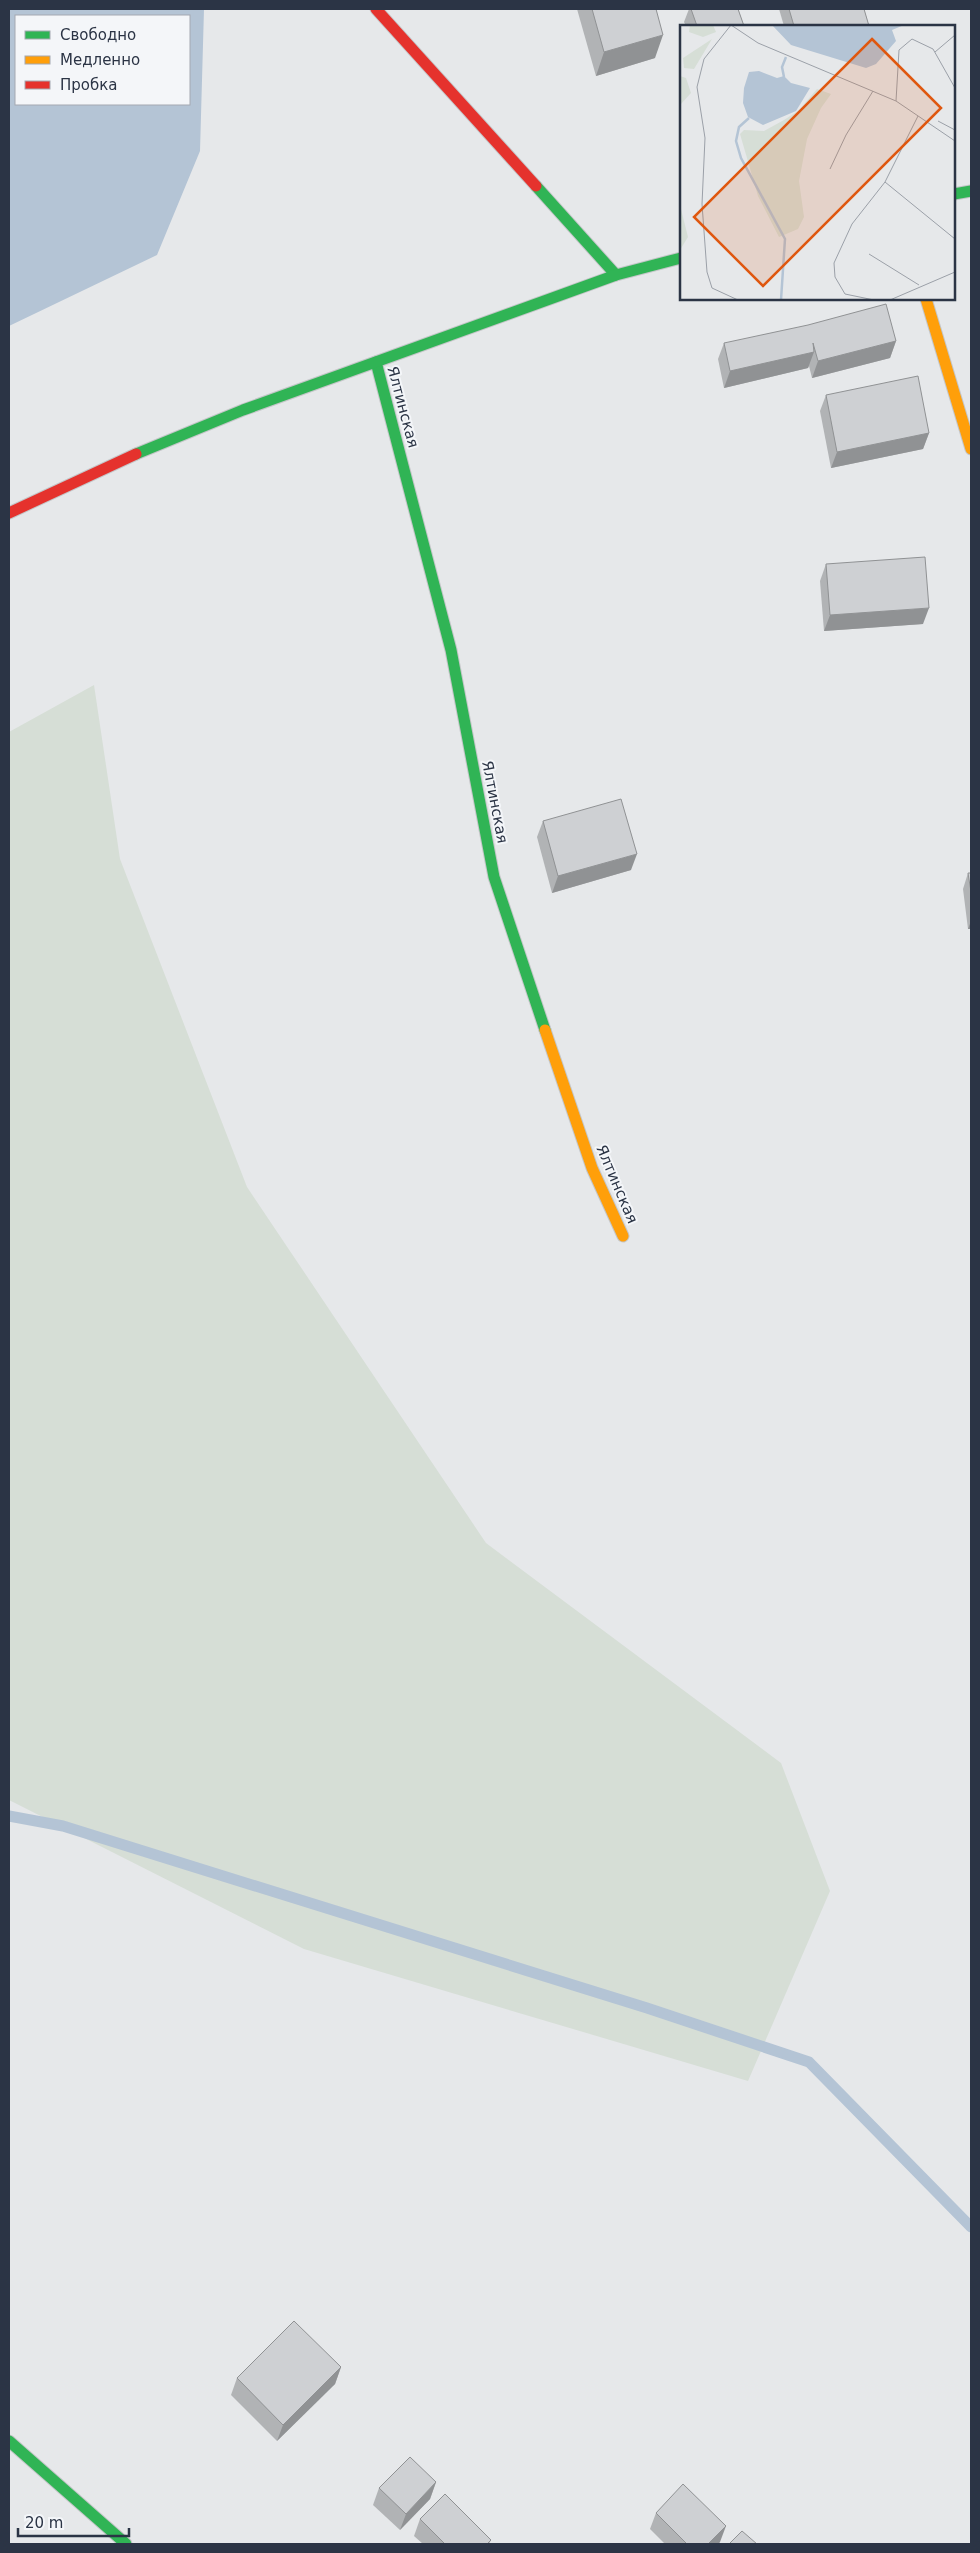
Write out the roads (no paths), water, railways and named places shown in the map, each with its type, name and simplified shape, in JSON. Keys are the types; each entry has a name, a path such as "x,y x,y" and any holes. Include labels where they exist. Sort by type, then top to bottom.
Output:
{"street":[{"path":"376,9 616,275"},
{"path":"955,194 971,191"},
{"path":"9,513 155,446 243,410 616,275 680,258"},
{"path":"926,300 971,449"},
{"name":"Ялтинская","path":"376,362 450,650 494,877 592,1168 623,1236"},
{"path":"9,2441 126,2544"}],"water":[{"path":"9,9 204,9 200,151 157,255 9,326"}],"waterway":[{"path":"9,1816 63,1826 647,2008 809,2062 971,2227"}]}
